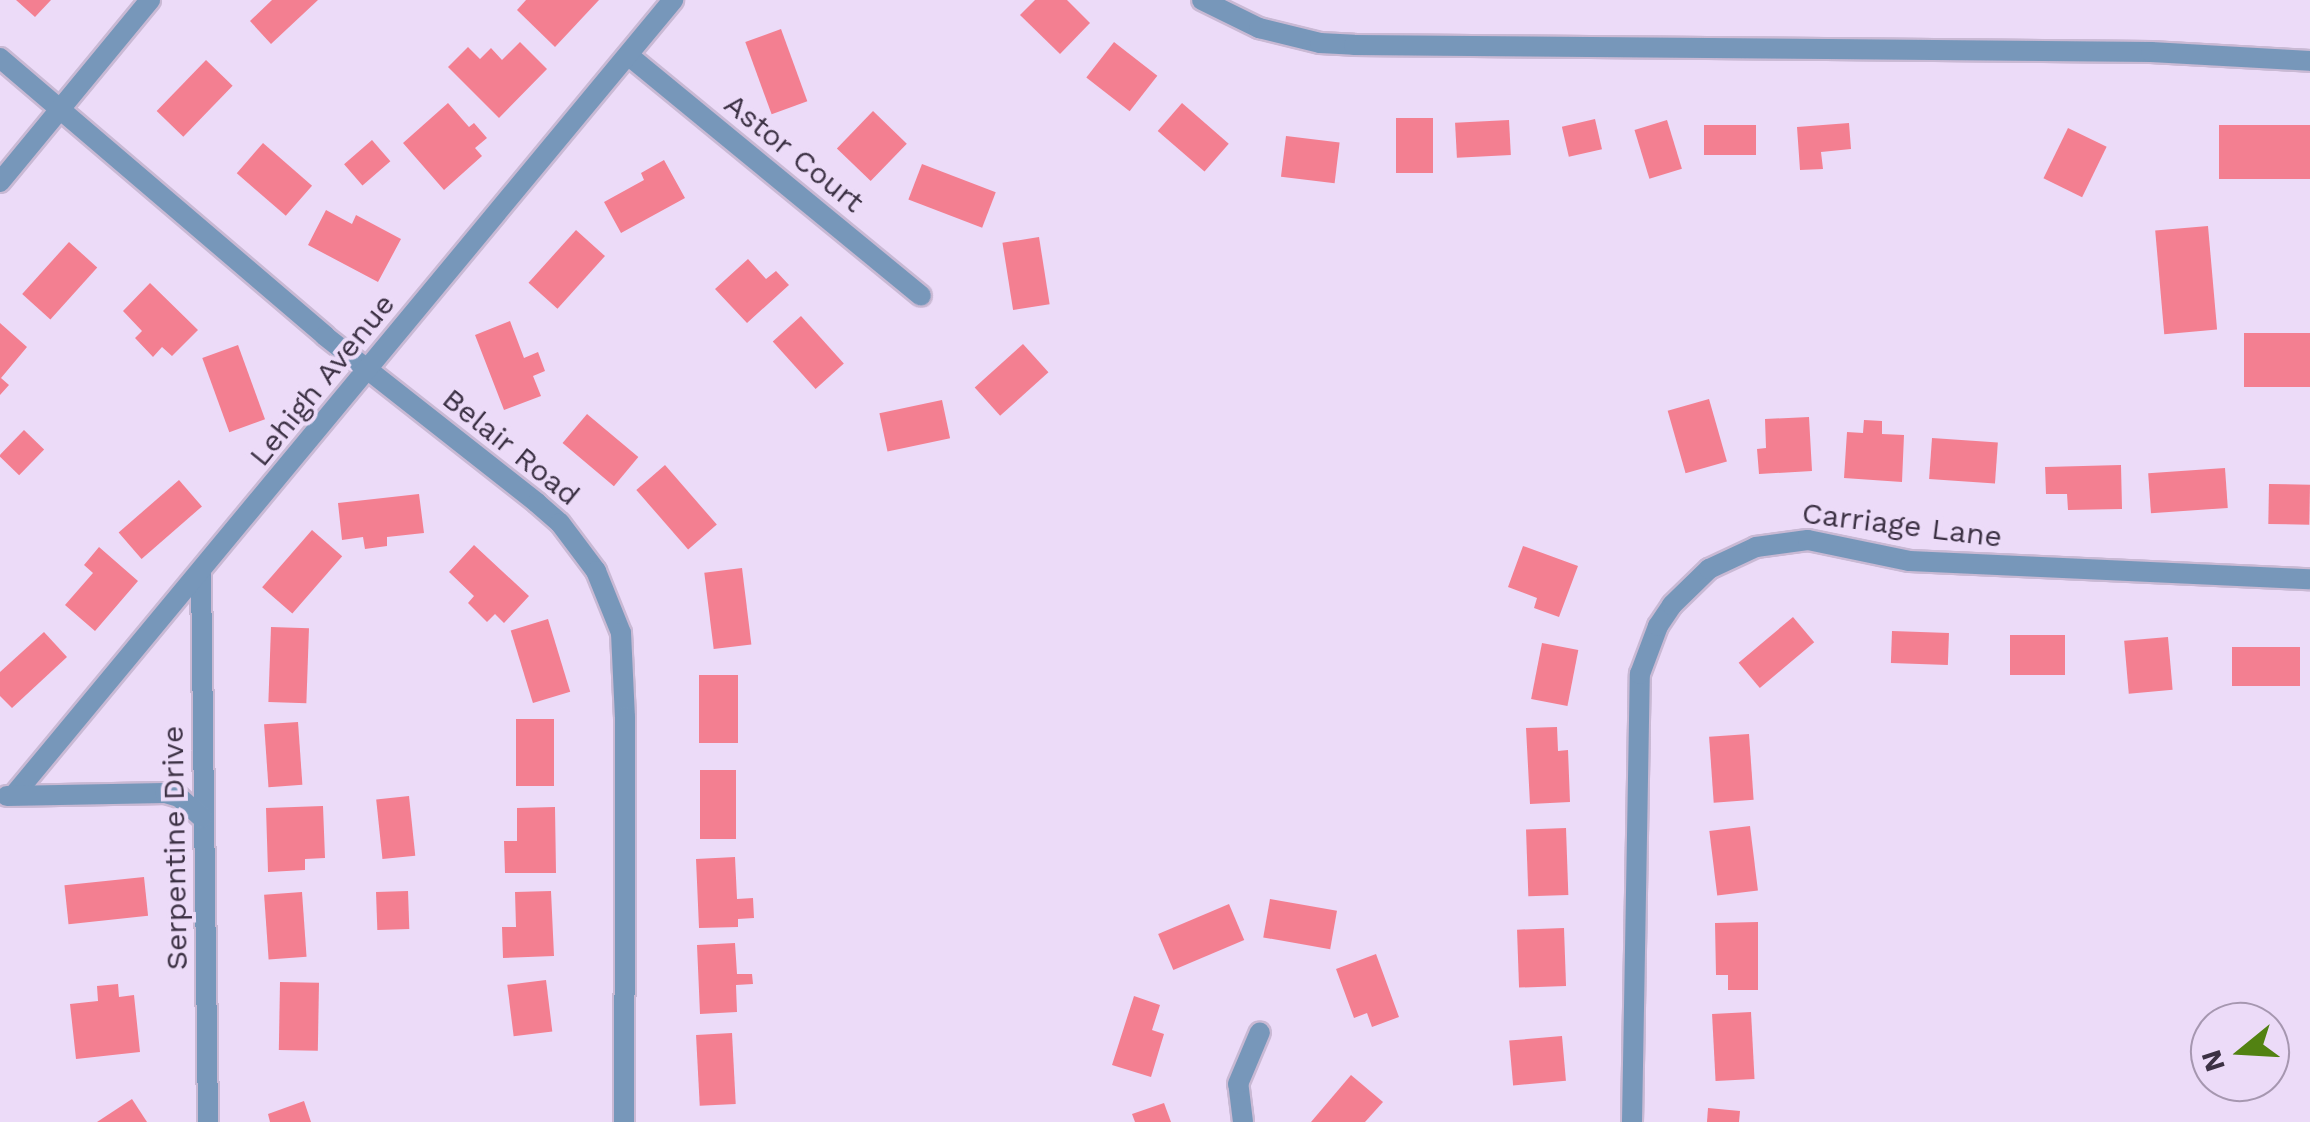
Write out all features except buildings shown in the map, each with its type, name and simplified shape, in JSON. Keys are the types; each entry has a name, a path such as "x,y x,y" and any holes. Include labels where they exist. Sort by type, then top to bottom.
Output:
{"street":[{"path":"0,182 150,0"},
{"name":"Lehigh Avenue","path":"7,796 201,572 673,0"},
{"path":"1202,0 1259,28 1320,43 1354,45 2151,52 2310,60"},
{"name":"Astor Court","path":"628,56 921,296"},
{"name":"Belair Road","path":"0,58 368,370 560,523 596,571 621,634 625,717 624,1122"},
{"name":"Carriage Lane","path":"1632,1122 1640,674 1658,626 1672,605 1709,570 1756,547 1808,540 1909,561 1969,566 2310,579"},
{"name":"Serpentine Drive","path":"201,572 202,818 207,833 208,879 208,1122"},
{"name":"Lehigh Avenue","path":"7,796 165,793 179,796 202,818"},
{"path":"1243,1122 1238,1084 1260,1032"}]}
